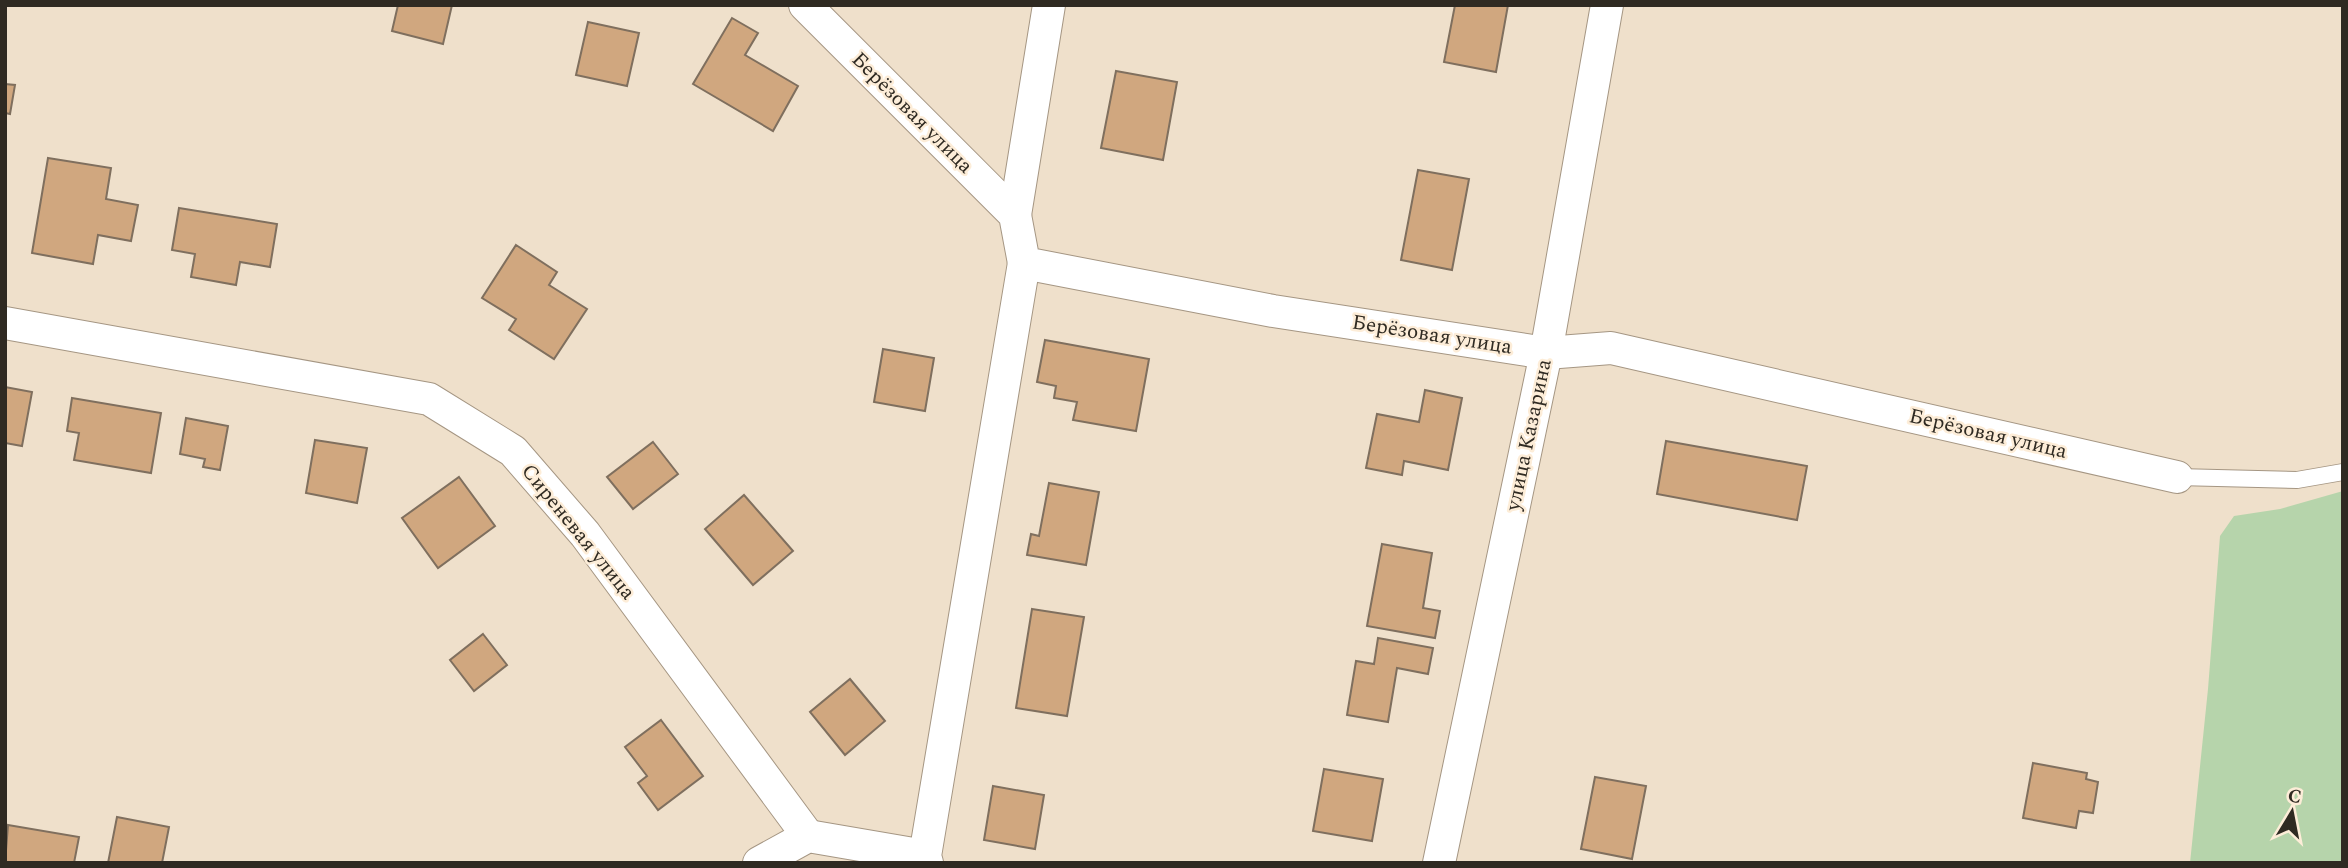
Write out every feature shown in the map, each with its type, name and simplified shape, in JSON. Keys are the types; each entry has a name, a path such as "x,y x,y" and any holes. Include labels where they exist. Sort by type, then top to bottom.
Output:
{"street":[{"name":"Берёзовая улица","path":"805,5 1015,215"},
{"path":"759,863 808,835 926,859 1024,263 1015,215 1049,5"},
{"name":"улица Казарина","path":"1439,863 1546,353 1607,5"},
{"name":"Берёзовая улица","path":"1024,263 1273,311 1546,353 1611,348 2177,477"},
{"name":"Сиреневая улица","path":"5,323 429,399 513,451 585,534 808,835"}],"lane":[{"path":"2177,477 2297,480 2343,472"}],"green space":[{"path":"2343,491 2343,863 2190,863 2220,536 2234,516 2280,509"}],"building":[{"path":"398,5 452,5 443,44 392,31"},
{"path":"1455,5 1508,5 1496,72 1444,62"},
{"path":"732,18 758,33 745,55 798,86 773,131 693,84"},
{"path":"588,22 639,33 627,86 576,75"},
{"path":"1116,71 1177,82 1163,160 1101,148"},
{"path":"5,84 15,85 10,114 5,113"},
{"path":"48,158 111,168 106,199 138,205 131,241 98,235 93,264 32,253"},
{"path":"1418,170 1469,179 1452,270 1401,260"},
{"path":"179,208 277,224 270,267 240,262 236,285 191,277 195,254 172,250"},
{"path":"516,245 557,272 549,285 587,309 554,359 509,330 516,319 482,298"},
{"path":"1045,340 1149,359 1136,431 1073,420 1077,402 1054,398 1056,386 1037,382"},
{"path":"883,349 934,358 925,411 874,402"},
{"path":"5,387 32,392 22,446 5,443"},
{"path":"1425,390 1462,398 1448,470 1404,461 1402,475 1366,468 1377,414 1419,422"},
{"path":"72,398 161,413 151,473 74,460 79,433 67,431"},
{"path":"186,418 228,426 220,470 203,467 205,459 180,454"},
{"path":"315,440 367,448 357,503 306,493"},
{"path":"1666,441 1807,466 1797,520 1657,494"},
{"path":"653,442 678,474 633,509 607,477"},
{"path":"459,477 495,526 438,568 402,518"},
{"path":"1049,483 1099,492 1086,565 1027,555 1031,534 1039,536"},
{"path":"744,495 793,551 753,585 705,529"},
{"path":"1382,544 1432,553 1423,608 1440,611 1435,638 1367,626"},
{"path":"1032,609 1084,617 1067,716 1016,708"},
{"path":"483,634 507,665 474,691 450,660"},
{"path":"1378,638 1433,648 1428,674 1397,668 1388,722 1347,715 1356,661 1374,664"},
{"path":"850,679 885,721 845,755 810,712"},
{"path":"661,720 703,776 658,810 638,783 647,776 625,747"},
{"path":"2033,763 2087,773 2086,779 2098,782 2093,813 2079,811 2076,828 2023,818"},
{"path":"1324,769 1383,779 1372,841 1313,831"},
{"path":"1595,777 1646,786 1632,859 1581,849"},
{"path":"993,786 1044,795 1035,849 984,840"},
{"path":"117,817 169,827 162,863 108,863"},
{"path":"8,825 79,837 74,863 5,863"}]}
